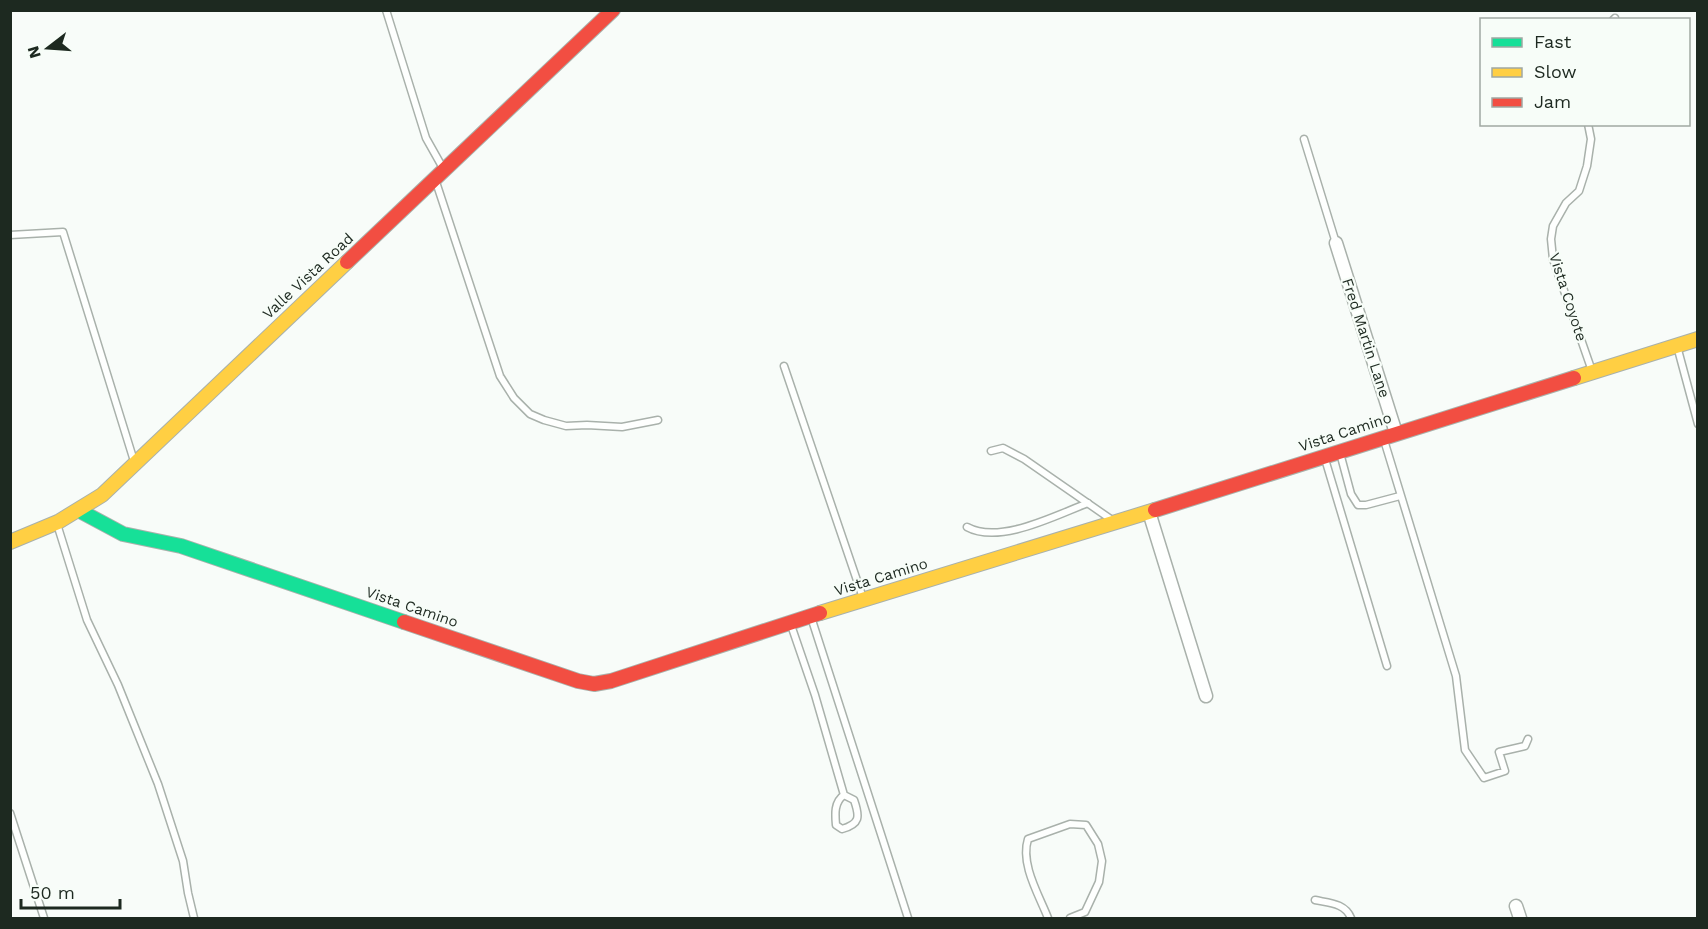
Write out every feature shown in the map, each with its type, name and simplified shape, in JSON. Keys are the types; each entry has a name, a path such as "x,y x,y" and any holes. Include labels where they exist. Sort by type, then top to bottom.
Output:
{"street":[{"name":"Valle Vista Road","path":"10,542 57,524 80,512 102,495 613,10"},
{"name":"Fred Martin Lane","path":"1336,243 1390,435"},
{"name":"Vista Camino","path":"80,512 123,534 181,546 578,681 594,684 679,660 863,599 1115,523 1698,339"},
{"path":"1149,512 1206,696"}],"lane":[{"path":"386,10 500,376 514,398 530,414 566,426 587,424 622,428 658,420"},
{"name":"Vista Coyote","path":"1589,126 1592,139 1579,191 1566,203 1553,226 1551,239 1553,259 1593,372"},
{"path":"1304,140 1336,243"},
{"path":"10,235 63,232 135,464"},
{"path":"1677,345 1698,424"},
{"path":"784,366 863,599"},
{"path":"1390,435 1400,496 1456,676 1466,750 1484,778 1505,771 1500,752 1525,746 1528,739"},
{"path":"991,451 1003,448 1024,459 1115,523"},
{"path":"1339,451 1351,494 1358,505 1400,496"},
{"path":"1324,456 1387,666"},
{"path":"967,527 974,531 991,533 1014,530 1088,503"},
{"path":"57,524 87,620 118,685 158,784 181,853 194,918"},
{"path":"811,616 908,918"},
{"path":"791,622 844,795 854,800 858,812 857,819 852,826 842,829 836,825 835,816 836,805 844,795"},
{"path":"10,813 44,918"},
{"path":"1048,918 1028,868 1025,848 1028,839 1070,824 1079,824 1086,825 1098,844 1102,861 1099,882 1084,912 1070,918"},
{"path":"1315,900 1337,904 1351,918"}],"traffic: fast":[{"path":"80,511 123,534 181,546 404,622"}],"traffic: slow":[{"path":"10,542 58,522 102,495 347,262"},
{"path":"1574,378 1698,339"},
{"path":"820,613 1155,510"}],"traffic: jam":[{"path":"347,262 613,10"},
{"path":"1155,510 1574,378"},
{"path":"404,622 578,681 594,684 611,681 820,613"}]}
